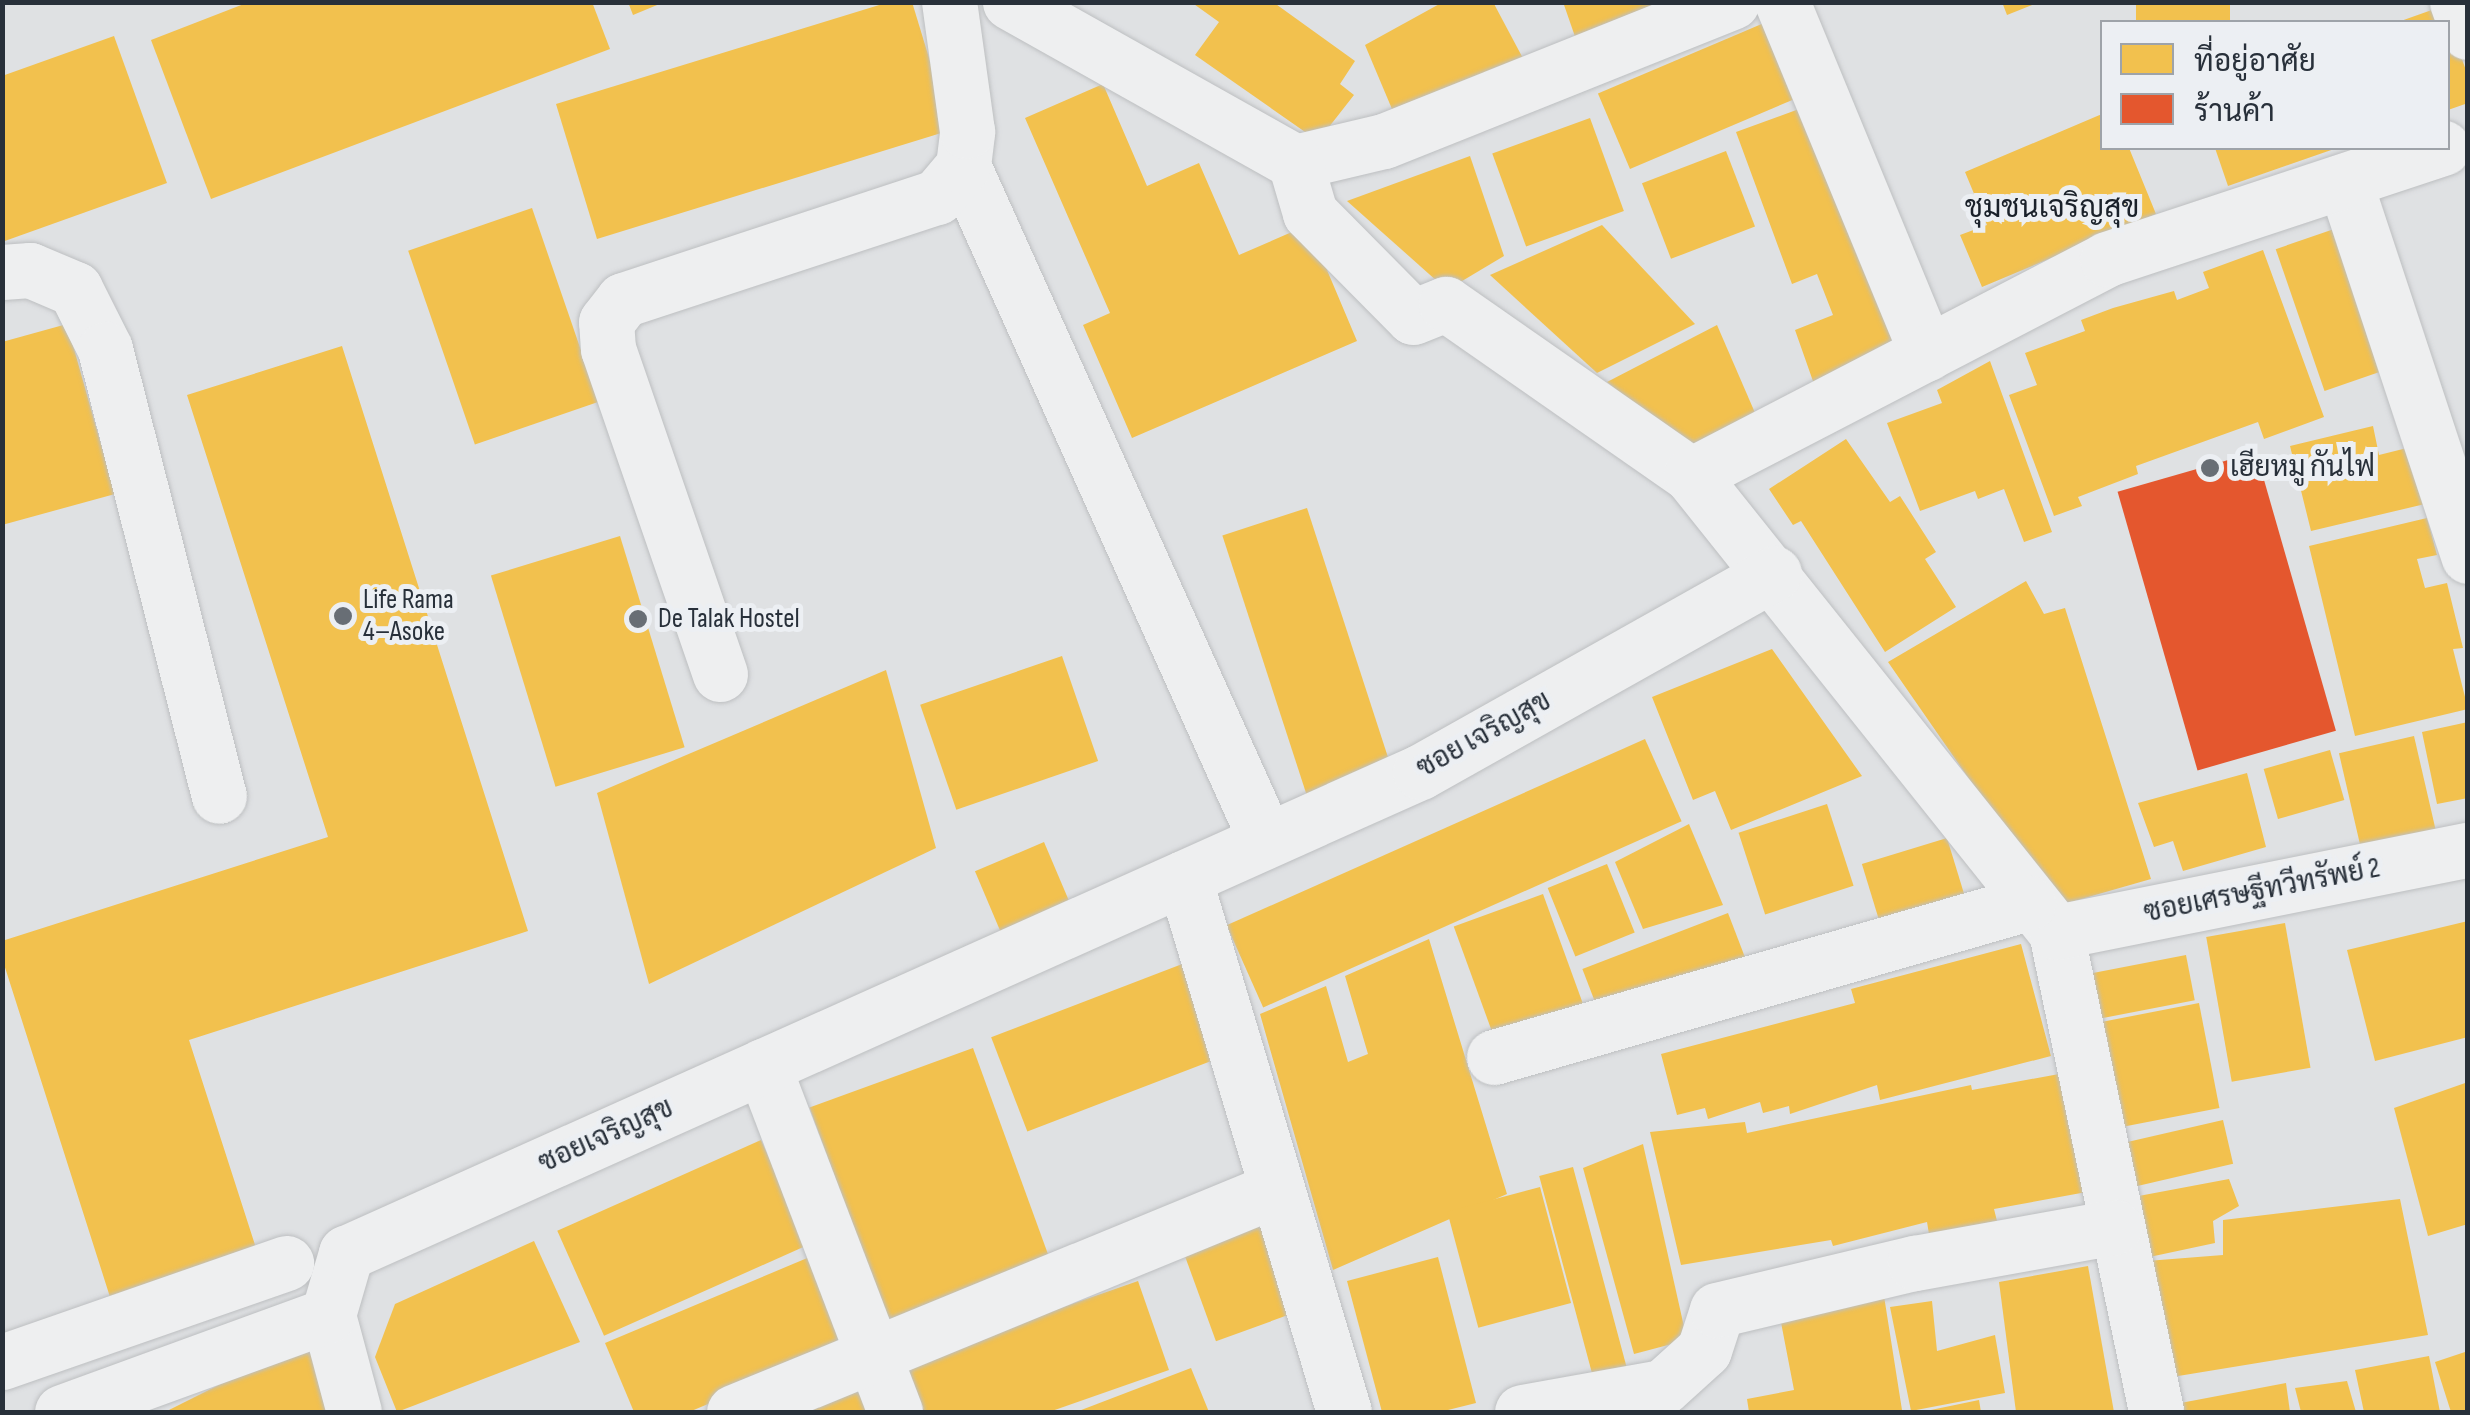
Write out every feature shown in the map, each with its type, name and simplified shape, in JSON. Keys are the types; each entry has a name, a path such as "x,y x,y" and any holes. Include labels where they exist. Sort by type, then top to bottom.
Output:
{"street":[{"path":"949,2 967,131 963,166 1264,838"},
{"path":"1010,2 1295,162 1384,141 1732,2"},
{"path":"1782,2 1927,353"},
{"path":"2457,2 2468,32"},
{"path":"1691,475 2107,259 2438,150"},
{"path":"1295,162 1310,213 1413,317 1446,304 1691,475 1774,573 2042,917 2156,1412"},
{"path":"720,674 608,349 606,322 623,300 937,197 963,166"},
{"path":"2344,183 2468,556"},
{"path":"2,272 30,270 75,289 105,349 219,796"},
{"name":"ซอย เจริญสุข","path":"1184,878 1264,838 1420,772 1774,573"},
{"name":"ซอยเศรษฐีทวีทรัพย์ 2","path":"1494,1057 2042,917 2468,850"},
{"path":"1184,878 1340,1411"},
{"name":"ซอยเจริญสุข","path":"328,1315 346,1253 1184,878"},
{"path":"763,1066 894,1412"},
{"path":"734,1412 1277,1189"},
{"path":"1522,1412 1663,1388 1704,1350 1717,1310 1915,1263 2115,1227"},
{"path":"2,1362 286,1262"},
{"path":"62,1412 328,1315 354,1412"}],"building: ที่อยู่อาศัย":[{"path":"249,2 592,2 610,49 211,199 151,40"},
{"path":"628,2 662,2 662,3 633,15"},
{"path":"889,2 912,2 951,130 597,239 556,104"},
{"path":"1191,2 1273,2 1355,61 1340,84 1354,95 1318,141 1195,55 1219,22"},
{"path":"1443,2 1493,2 1533,77 1400,128 1365,45"},
{"path":"1563,2 1708,2 1579,48"},
{"path":"2002,2 2037,2 2037,3 2007,15"},
{"path":"2136,2 2230,2 2230,20 2136,20"},
{"path":"2443,6 2448,20 2404,20"},
{"path":"1771,20 1803,95 1630,169 1598,93"},
{"path":"2450,26 2468,76 2468,103 2450,109"},
{"path":"114,36 167,183 2,242 2,76"},
{"path":"1103,84 1147,186 1199,163 1239,255 1308,225 1357,341 1132,438 1083,325 1110,313 1025,118"},
{"path":"1810,105 1895,339 1814,384 1795,330 1833,315 1817,274 1792,284 1736,132"},
{"path":"2100,115 2100,150 2130,150 2156,214 1982,287 1960,235 1987,225 1965,172"},
{"path":"1590,118 1624,211 1526,247 1492,154"},
{"path":"2216,150 2331,150 2228,186"},
{"path":"1726,151 1755,227 1671,259 1642,183"},
{"path":"1470,156 1504,256 1447,290 1347,201"},
{"path":"532,208 599,402 475,444 408,251"},
{"path":"1602,225 1695,324 1597,373 1490,275"},
{"path":"2340,227 2389,369 2325,391 2276,249"},
{"path":"2263,250 2324,417 2264,439 2258,422 2136,466 2138,474 2078,497 2082,506 2054,516 2009,395 2037,385 2025,353 2085,331 2081,320 2113,308 2174,291 2177,300 2209,288 2203,272"},
{"path":"67,324 115,494 2,525 2,342"},
{"path":"1717,325 1762,429 1698,457 1607,382"},
{"name":"Life Rama 4–Asoke","path":"342,346 528,931 189,1040 257,1251 110,1297 2,958 2,941 328,837 187,395"},
{"path":"1990,361 2052,532 2024,542 2004,489 1978,499 1975,491 1920,511 1887,423 1942,403 1937,390"},
{"path":"2373,426 2379,455 2411,447 2425,504 2311,531 2290,446"},
{"path":"1846,439 1890,502 1900,496 1936,552 1925,559 1956,607 1885,652 1801,521 1793,525 1769,489"},
{"path":"1307,508 1394,776 1309,804 1222,536"},
{"path":"2427,518 2437,555 2417,559 2425,588 2447,583 2463,648 2453,649 2468,709 2355,736 2309,546"},
{"path":"620,536 685,747 556,787 491,575"},
{"path":"2026,581 2044,614 2065,608 2151,879 2064,904 2010,838 1888,662"},
{"path":"1772,649 1862,776 1731,830 1715,791 1693,800 1652,697"},
{"path":"1062,656 1098,761 956,810 920,705"},
{"path":"886,670 936,848 649,984 597,793"},
{"path":"2468,722 2468,798 2437,804 2422,732"},
{"path":"2414,736 2436,831 2361,849 2339,753"},
{"path":"1645,739 1682,821 1263,1008 1227,925"},
{"path":"2330,750 2344,800 2278,819 2264,769"},
{"path":"2247,773 2266,847 2183,871 2173,841 2154,847 2138,803"},
{"path":"1827,804 1854,886 1765,915 1739,833"},
{"path":"1689,824 1723,905 1643,929 1615,862"},
{"path":"1947,838 1969,911 1884,937 1862,864"},
{"path":"1044,842 1077,919 1008,949 975,871"},
{"path":"1607,864 1635,933 1575,957 1548,888"},
{"path":"1543,894 1589,1020 1500,1052 1454,926"},
{"path":"1728,913 1751,974 1606,1030 1582,969"},
{"path":"2468,921 2468,1037 2375,1061 2347,950"},
{"path":"2285,923 2311,1068 2232,1082 2206,937"},
{"path":"1429,939 1507,1194 1333,1270 1260,1014 1326,986 1348,1062 1368,1054 1345,976"},
{"path":"2021,944 2051,1056 1880,1100 1877,1085 1790,1114 1789,1106 1763,1113 1760,1102 1708,1119 1705,1108 1677,1115 1661,1054 1855,1003 1851,989"},
{"path":"2186,955 2195,1000 2097,1019 2088,974"},
{"path":"1190,961 1226,1055 1027,1132 991,1037"},
{"path":"2199,1003 2219,1108 2115,1128 2095,1023"},
{"path":"973,1048 1052,1264 888,1324 809,1108"},
{"path":"2070,1072 2092,1191 1994,1209 1997,1221 1929,1234 1927,1222 1833,1246 1831,1240 1681,1265 1650,1132 1745,1122 1747,1133 1971,1085 1972,1090"},
{"path":"2468,1082 2468,1224 2428,1236 2394,1108"},
{"path":"2223,1120 2233,1164 2129,1188 2119,1144"},
{"path":"761,1140 808,1245 604,1336 557,1231"},
{"path":"1643,1144 1687,1340 1634,1354 1583,1168"},
{"path":"1573,1167 1631,1382 1597,1391 1539,1176"},
{"path":"2229,1179 2239,1206 2213,1221 2215,1243 2140,1259 2128,1198"},
{"path":"1540,1187 1571,1303 1478,1328 1447,1212"},
{"path":"2400,1199 2428,1335 2166,1378 2147,1261 2223,1255 2223,1220"},
{"path":"1270,1212 1305,1309 1216,1341 1181,1244"},
{"path":"534,1241 580,1342 397,1412 375,1357 395,1304"},
{"path":"812,1256 849,1345 689,1412 634,1412 605,1343"},
{"path":"1438,1257 1476,1403 1440,1412 1382,1412 1347,1281"},
{"path":"2088,1266 2114,1412 2016,1412 1999,1282"},
{"path":"1138,1281 1169,1370 1049,1412 910,1412 894,1366"},
{"path":"1884,1296 1902,1410 1749,1412 1747,1399 1794,1390 1779,1312"},
{"path":"1932,1301 1937,1351 1995,1335 2005,1393 1911,1411 1890,1307"},
{"path":"318,1335 336,1412 165,1412"},
{"path":"2468,1351 2468,1412 2451,1412 2435,1362"},
{"path":"2429,1356 2440,1412 2364,1412 2355,1370"},
{"path":"1191,1368 1209,1412 1076,1412"},
{"path":"866,1375 882,1412 781,1412"},
{"path":"2347,1381 2356,1412 2301,1412 2295,1388"},
{"path":"2286,1383 2290,1412 2171,1412 2170,1405"},
{"path":"1979,1400 1981,1412 1926,1412 1926,1411"}],"building: ร้านค้า":[{"path":"2256,452 2336,731 2198,770 2118,492"}],"place":[{"name":"เฮียหมู กันไฟ","path":"2210,468"},
{"name":"Life Rama 4–Asoke","path":"343,616"},
{"name":"De Talak Hostel","path":"638,619"}],"district":[{"name":"ชุมชนเจริญสุข","path":"2052,208"}]}
